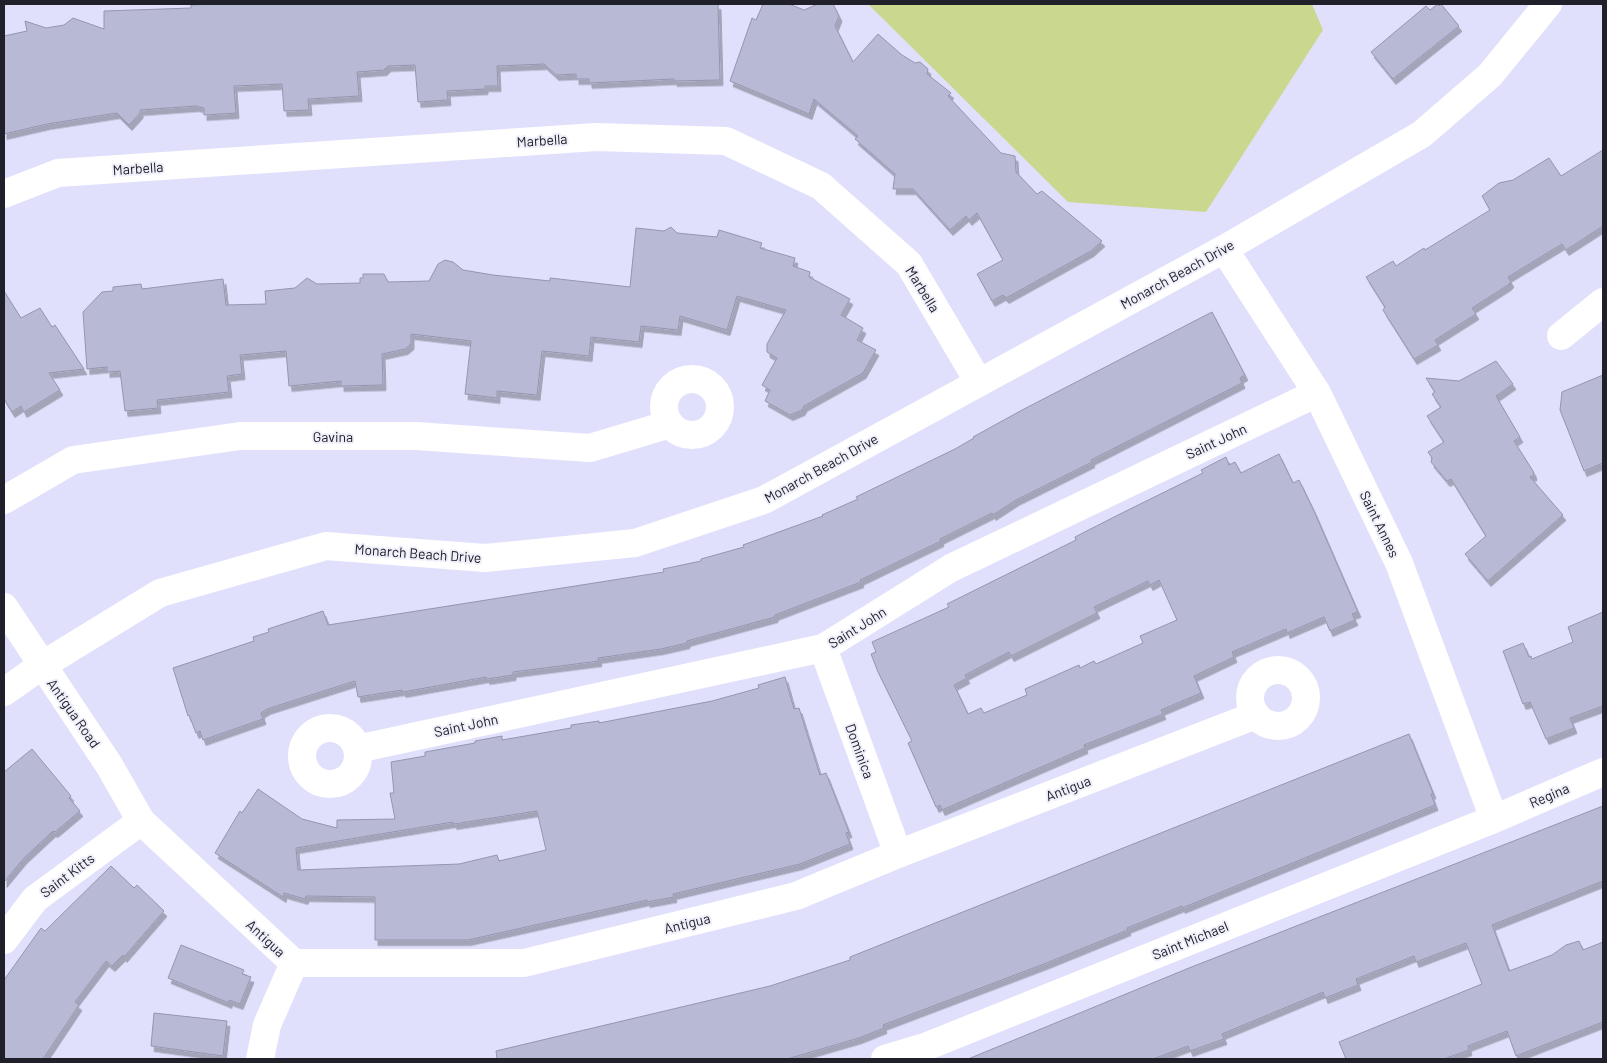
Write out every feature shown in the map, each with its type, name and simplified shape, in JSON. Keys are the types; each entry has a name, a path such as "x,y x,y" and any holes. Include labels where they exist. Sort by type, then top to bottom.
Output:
{"street":[{"name":"Monarch Beach Drive","path":"4,692 41,666 160,593 326,546 485,558 635,543 764,500 1224,249 1422,134 1490,75 1548,4"},
{"name":"Marbella","path":"4,194 58,173 68,172 596,137 726,141 821,186 909,264 978,382"},
{"name":"Saint Annes","path":"1224,249 1317,393 1399,563 1494,819"},
{"path":"1561,336 1603,302"},
{"name":"Saint John","path":"357,749 823,648 951,568 1317,393"},
{"name":"Gavina","path":"4,500 73,460 240,436 416,436 590,448 670,424"},
{"name":"Antigua Road","path":"4,607 41,666 109,765 141,821"},
{"name":"Dominica","path":"823,648 898,854"},
{"name":"Antigua","path":"141,821 294,963 524,963 796,896 898,854 1256,715"},
{"name":"Regina","path":"1494,819 1603,772"},
{"name":"Saint Michael","path":"885,1059 925,1047 1494,819"},
{"name":"Saint Kitts","path":"4,940 35,899 141,821"},
{"path":"260,1059 266,1025 294,963"}],"green space":[{"path":"868,4 1312,4 1323,30 1206,212 1068,202"}],"building":[{"path":"718,4 720,80 674,81 674,79 589,83 589,79 576,79 576,74 556,75 544,64 497,66 498,86 485,86 485,89 447,91 448,100 418,102 415,65 388,66 384,70 357,72 359,96 308,99 309,110 284,111 282,84 234,86 236,113 204,115 204,108 196,106 140,110 140,113 129,125 117,113 47,124 4,134 4,36 27,31 25,21 46,28 64,25 73,18 104,29 104,11 191,8 191,5"},
{"path":"763,4 789,4 804,10 818,4 833,4 839,16 835,26 853,62 878,34 902,55 915,63 920,62 928,69 927,74 951,93 948,96 1001,153 1015,156 1016,172 1037,194 1042,191 1102,241 1091,251 1006,298 1003,295 992,301 977,274 1003,260 977,213 969,220 966,216 950,230 913,189 893,189 895,174 855,139 858,136 814,99 809,114 730,81 752,18 756,20"},
{"path":"1438,4 1439,6 1441,4 1459,26 1393,79 1371,52 1426,6 1430,10"},
{"path":"1603,150 1603,226 1566,250 1562,244 1508,277 1511,282 1508,285 1472,308 1476,314 1435,340 1438,345 1414,359 1383,310 1385,307 1366,277 1393,261 1396,266 1490,210 1482,196 1499,183 1513,180 1549,158 1561,176"},
{"path":"671,227 677,233 717,237 719,230 762,243 760,248 795,258 793,266 810,272 809,277 850,299 841,315 863,328 857,340 876,350 863,373 804,406 802,410 790,415 765,401 770,390 762,385 777,358 767,352 767,344 786,310 737,296 727,330 680,316 678,330 641,326 639,342 591,337 589,356 542,351 537,395 497,391 497,398 465,394 471,341 411,334 411,344 405,349 382,354 383,385 341,386 341,381 289,386 286,351 240,355 242,374 227,376 229,392 157,400 158,408 125,411 120,371 107,372 107,367 87,369 83,312 102,292 113,291 113,287 141,284 142,289 223,279 226,305 266,304 265,291 295,288 307,278 317,284 360,283 360,278 363,278 363,274 384,274 388,282 429,281 438,264 445,260 453,262 463,270 493,275 550,281 550,278 630,287 636,228 664,231"},
{"path":"4,291 21,318 40,308 52,327 55,325 84,369 49,373 60,390 24,412 21,406 12,412 4,399"},
{"path":"1212,312 1245,375 1240,378 1242,383 1091,460 1092,462 1016,500 993,515 992,513 940,539 941,541 860,580 861,582 775,615 775,617 661,649 598,658 599,661 513,672 513,675 487,679 486,677 403,692 402,690 358,697 355,681 267,709 261,713 263,719 203,740 200,731 196,733 188,716 173,668 254,641 253,637 269,632 268,629 323,611 328,625 664,572 663,569 701,561 701,559 744,547 743,545 823,516 858,499 856,497 955,449 1024,409"},
{"path":"1496,361 1513,384 1496,396 1520,437 1514,441 1533,471 1534,475 1530,477 1563,515 1488,581 1465,554 1486,536 1451,479 1447,481 1431,462 1432,458 1428,452 1444,442 1427,416 1441,407 1432,394 1435,392 1426,378 1459,381"},
{"path":"1603,375 1603,463 1584,471 1560,410 1562,392"},
{"path":"1279,454 1293,483 1299,480 1314,511 1358,612 1352,614 1355,620 1330,631 1324,617 1287,633 1286,629 1232,652 1234,657 1194,676 1201,693 1161,710 1163,714 1084,745 1085,748 942,810 940,805 936,807 908,743 912,741 871,654 876,652 872,642 949,607 947,604 1076,540 1075,537 1203,473 1201,470 1226,457 1229,465 1235,462 1241,473","holes":["1159,580 1177,620 1140,636 1143,643 1096,664 1094,661 1080,668 1079,665 1025,689 1027,695 984,713 981,708 968,714 954,685 967,678 965,675 1009,652 1011,656 1097,613 1094,607 1148,581 1150,585"]},
{"path":"1603,612 1603,706 1570,718 1574,728 1546,739 1530,702 1523,704 1503,651 1523,643 1529,657 1531,656 1532,659 1573,642 1568,627"},
{"path":"785,677 794,709 799,708 820,775 826,773 849,832 846,833 850,844 800,864 673,894 674,897 647,902 647,900 468,940 375,940 375,897 306,896 305,899 284,893 283,897 215,853 240,811 242,813 258,789 302,819 337,828 337,820 395,819 390,793 394,793 391,762 425,756 425,752 475,743 475,741 502,736 502,740 571,728 571,725 599,721 599,723 712,701 759,688 758,685","holes":["537,811 546,850 499,861 497,855 459,864 298,870 296,848 453,822 454,824"]},
{"path":"1409,734 1433,793 1431,794 1435,805 1182,908 1182,906 1127,928 1128,930 1044,964 883,1025 884,1028 859,1038 787,1059 497,1059 496,1051 770,986 850,960 850,957"},
{"path":"32,749 71,796 69,798 80,811 55,832 53,831 24,858 4,882 4,772"},
{"path":"1603,806 1603,881 1492,925 1509,971 1552,955 1566,945 1579,941 1583,950 1603,942 1603,1022 1516,1056 1507,1031 1468,1046 1469,1050 1444,1059 1346,1059 1339,1042 1482,984 1466,943 1416,962 1414,956 1356,979 1358,985 1325,998 1323,992 1222,1034 1224,1039 1190,1051 1188,1046 1153,1059 968,1059 1189,968"},
{"path":"111,866 134,888 137,885 164,911 124,957 123,955 112,966 106,961 75,1002 79,1005 43,1059 4,1059 4,980 41,928 45,931"},
{"path":"181,945 244,970 242,974 251,977 240,1004 229,1000 229,1003 168,978"},
{"path":"154,1013 227,1021 223,1056 151,1046"}]}
